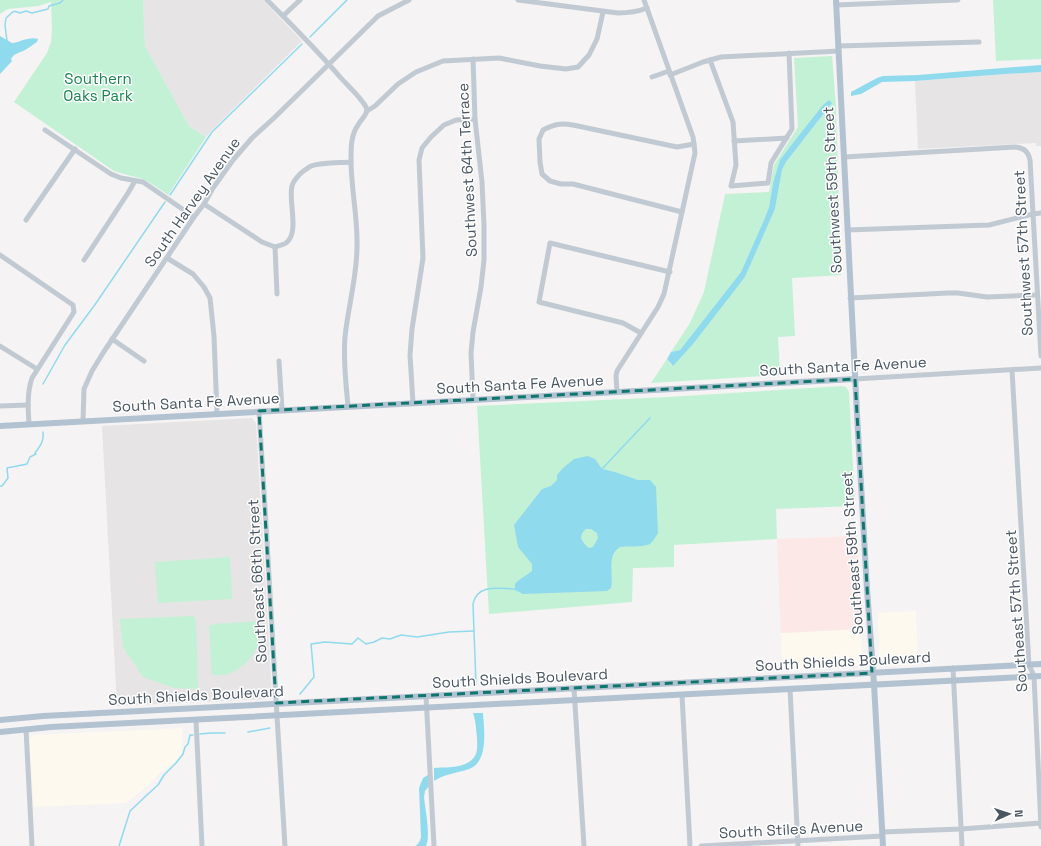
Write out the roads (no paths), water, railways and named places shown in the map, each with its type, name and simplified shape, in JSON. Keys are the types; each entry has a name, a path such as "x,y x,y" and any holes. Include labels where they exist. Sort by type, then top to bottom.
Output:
{"main road":[{"name":"Southwest 59th Street","path":"836,3 855,379"},
{"name":"South Santa Fe Avenue","path":"0,426 855,379"},
{"name":"Southeast 59th Street","path":"855,379 883,846"},
{"name":"South Shields Boulevard","path":"0,720 43,716 276,703 1041,664"},
{"name":"South Shields Boulevard","path":"0,732 26,729 1041,676"},
{"path":"722,681 723,692"}],"street":[{"path":"267,0 329,64 359,98 366,107 367,111"},
{"path":"283,16 300,0"},
{"name":"South Harvey Avenue","path":"83,421 84,389 103,353 233,160 252,138 378,16 409,0"},
{"path":"518,0 618,14 639,12 647,8"},
{"path":"617,392 617,372 661,301 666,286 694,159 694,144 644,0"},
{"path":"836,3 958,0"},
{"path":"348,406 344,353 358,247 351,162 353,133 358,124 365,116 367,111 375,106 398,84 416,72 443,61 499,58 540,66 566,69 578,67 589,55 597,39 603,12"},
{"path":"652,77 670,73 720,57 979,42"},
{"path":"710,60 733,122 736,165 731,186 768,183 771,163 792,130 789,53"},
{"name":"Southwest 64th Terrace","path":"473,59 475,119 482,182 484,225 484,260 471,353 473,400"},
{"path":"413,403 410,355 412,329 423,258 419,160 422,148 444,125 456,120 475,119"},
{"path":"682,212 573,184 561,184 550,181 542,174 539,139 542,130 560,123 677,146 694,144"},
{"path":"45,130 111,174 121,178 143,182 194,217"},
{"path":"734,141 787,138"},
{"name":"Southwest 57th Street","path":"844,156 1015,147 1021,147 1029,154 1041,356"},
{"path":"26,220 75,149"},
{"path":"275,248 287,242 292,235 291,195 292,185 297,177 311,166 351,162"},
{"path":"84,260 135,181"},
{"path":"204,204 262,242 275,248"},
{"path":"847,230 989,224 1041,213"},
{"path":"641,333 623,323 539,302 550,243 670,272"},
{"path":"275,248 277,294"},
{"path":"0,255 73,305 74,312 37,369 29,385 29,424"},
{"path":"167,258 193,274 204,287 210,298 214,336 217,414"},
{"path":"850,298 948,293 988,297 1037,295"},
{"path":"112,339 144,361"},
{"path":"0,346 37,369"},
{"path":"280,361 282,410"},
{"name":"South Santa Fe Avenue","path":"855,379 1041,368"},
{"name":"Southeast 57th Street","path":"1012,370 1029,665 1034,676 1041,827"},
{"path":"0,406 28,405"},
{"name":"Southeast 66th Street","path":"259,411 276,716 285,846"},
{"path":"953,668 962,846"},
{"path":"574,689 584,846"},
{"path":"790,689 798,843"},
{"path":"682,695 690,846"},
{"path":"426,696 434,846"},
{"path":"196,720 202,846"},
{"path":"26,729 32,846"},
{"name":"South Stiles Avenue","path":"701,846 798,843 882,834 1041,823"}],"water":[{"path":"0,36 12,43 28,39 38,39 37,42 28,48 14,55 11,59 12,61 0,74"},
{"path":"1041,65 1041,72 882,82 861,94 851,96 851,92 883,76 918,75"},
{"path":"829,100 832,103 786,162 782,170 775,209 745,277 693,344 673,366 667,359 671,352 680,350 741,272 769,207 773,183 780,160 823,105"},
{"path":"588,456 595,459 602,469 638,480 650,480 656,487 658,533 649,544 642,546 620,547 616,551 613,555 611,566 611,588 607,591 523,594 515,590 515,584 532,571 532,564 518,547 514,525 542,489 551,486 557,480 557,475 574,459","holes":["586,529 591,529 597,533 598,538 593,547 589,548 581,537"]},
{"path":"473,713 483,713 484,744 480,760 469,769 446,775 434,781 434,768 462,765 467,763 475,756 477,750 477,738"},
{"path":"428,775 429,786 425,791 424,797 428,829 427,842 426,846 415,846 421,837 419,788 423,778"}],"waterway":[{"path":"7,41 5,25 6,18 13,12 16,11 20,13 26,11 32,13 48,9 49,6 60,3 63,0"},
{"path":"310,37 347,0"},
{"path":"170,195 212,132 302,44"},
{"path":"43,384 65,345 94,306 165,202"},
{"path":"602,469 650,418"},
{"path":"0,486 2,486 8,478 7,468 27,464 30,457 36,454 35,453 42,440 43,432"},
{"path":"476,685 473,604 475,597 484,590 496,588 516,589"},
{"path":"300,694 314,677 311,644 325,642 352,644 358,638 366,644 382,638 390,639 401,635 417,637 449,632 474,631"},
{"path":"248,732 270,728"},
{"path":"200,734 225,733"},
{"path":"119,846 130,811 158,785 164,775 183,754 185,747 188,744 190,735 193,735"}],"park label":[{"name":"Southern Oaks Park","path":"98,86"}]}
